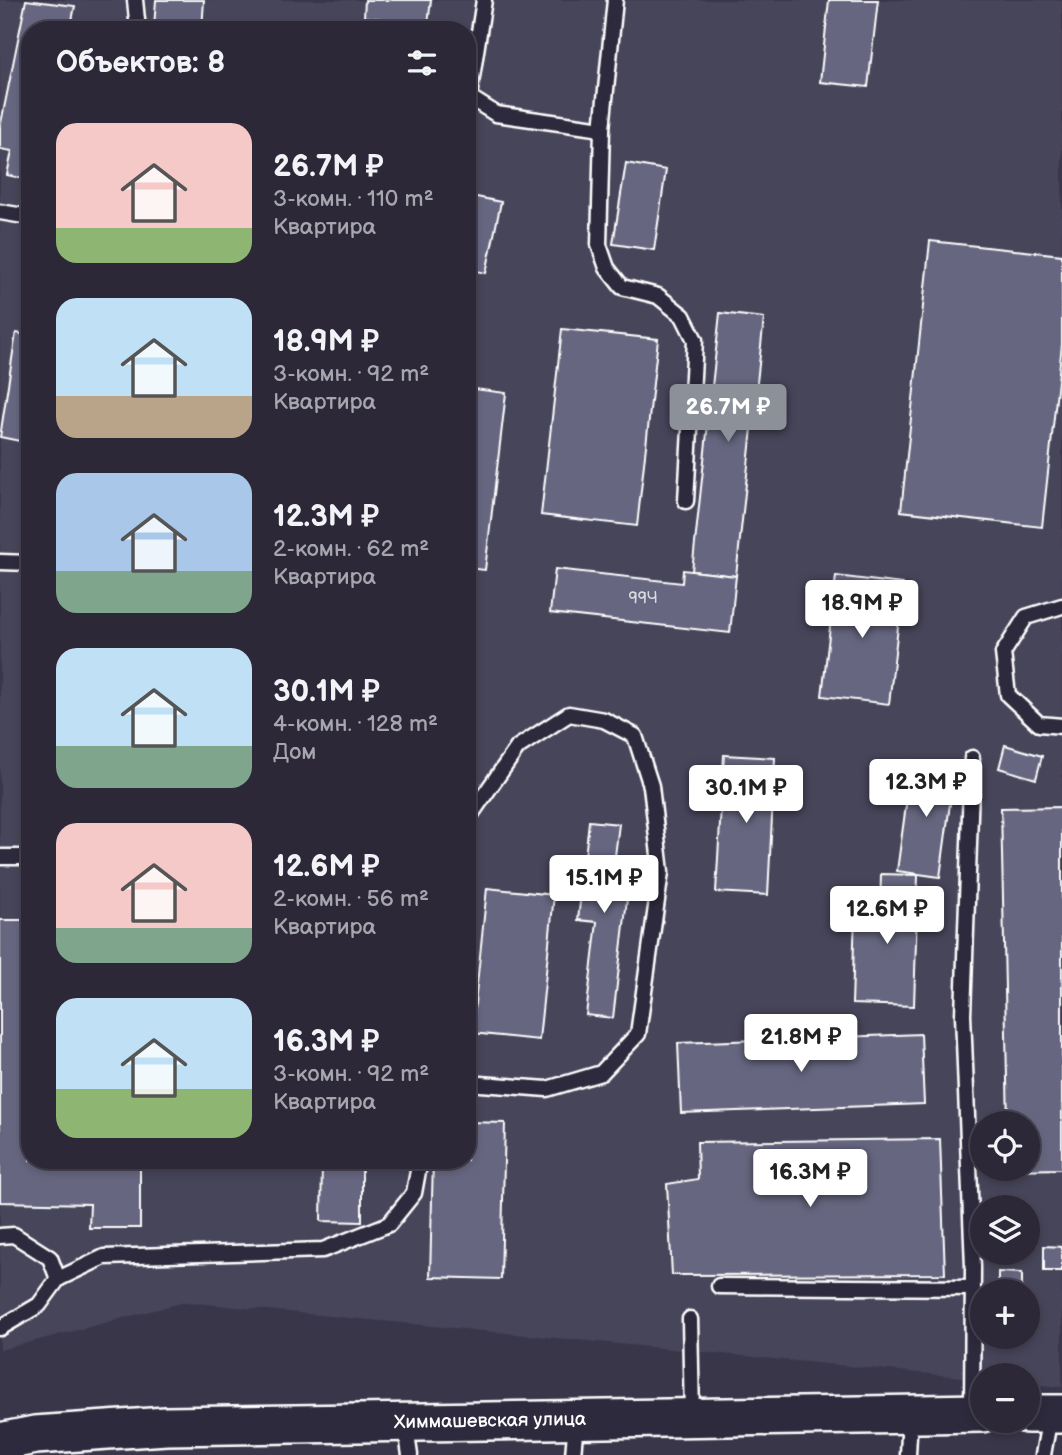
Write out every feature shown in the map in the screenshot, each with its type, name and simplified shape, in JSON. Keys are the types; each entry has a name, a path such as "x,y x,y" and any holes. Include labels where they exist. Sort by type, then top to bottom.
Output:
{"street":[{"name":"Химмашевская улица","path":"0,1442 36,1435 166,1426 408,1438 575,1437 692,1417 970,1413"}],"lane":[{"path":"135,0 137,21"},
{"path":"476,52 484,0"},
{"path":"615,0 602,129 599,246 607,268 622,287 658,296 683,316 695,340 686,501"},
{"path":"476,101 496,114 602,129"},
{"path":"0,212 21,216"},
{"path":"0,562 21,563"},
{"path":"1062,606 1026,617 1003,653 1008,695 1039,724 1062,726"},
{"path":"476,807 518,747 569,714 604,720 635,736 651,786 661,872 638,1034 601,1073 547,1090 476,1084"},
{"path":"972,758 963,1015 973,1279"},
{"path":"0,857 21,857"},
{"path":"0,1328 39,1305 58,1279 104,1257 323,1250 388,1224 414,1193 418,1169"},
{"path":"0,1236 14,1235 50,1258 58,1279"},
{"path":"719,1286 970,1287"},
{"path":"691,1319 692,1417"},
{"path":"908,1455 910,1412"},
{"path":"1043,1455 1046,1414"}],"shaded area":[{"path":"0,0 1062,0 1062,1387 1040,1385 1040,1363 970,1363 970,1378 185,1302 0,1350"}],"building":[{"path":"26,0 75,6 72,21 22,21"},
{"path":"156,0 204,0 203,21 154,21"},
{"path":"365,0 431,0 428,21 364,17"},
{"path":"829,0 878,0 868,87 820,82"},
{"path":"21,25 21,178 7,175 12,151 0,149 0,128"},
{"path":"626,163 666,170 654,250 613,244"},
{"path":"476,197 501,202 486,273 476,271"},
{"path":"930,241 1062,255 1062,344 1042,527 901,511"},
{"path":"720,313 764,318 736,576 692,571"},
{"path":"562,329 658,339 637,526 541,515"},
{"path":"16,333 21,334 21,441 0,437"},
{"path":"476,389 506,393 485,570 476,569"},
{"path":"555,569 682,583 683,570 736,576 730,633 550,613"},
{"path":"836,576 903,584 889,704 822,696"},
{"path":"1005,745 1042,756 1036,779 999,768"},
{"path":"724,755 775,758 768,895 716,892"},
{"path":"912,761 955,767 940,877 897,871"},
{"path":"1062,807 1062,1169 1040,1169 1040,1111 1008,1111 1001,808"},
{"path":"589,821 619,824 613,872 630,874 613,1018 586,1015 597,922 578,920"},
{"path":"881,874 918,875 914,1006 852,1004 855,913 880,914"},
{"path":"487,888 554,895 539,1040 476,1033 476,994"},
{"path":"0,920 21,920 21,1169 140,1169 140,1228 89,1228 90,1204 0,1202"},
{"path":"921,1034 924,1104 681,1113 678,1043"},
{"path":"476,1122 505,1123 501,1279 430,1277 433,1169 476,1169"},
{"path":"940,1139 945,1274 672,1275 667,1184 698,1179 697,1142"},
{"path":"322,1169 362,1169 362,1222 321,1221"},
{"path":"1044,1246 1062,1247 1062,1271 1044,1271"},
{"path":"998,1272 1022,1273 1022,1279 998,1279"}]}
